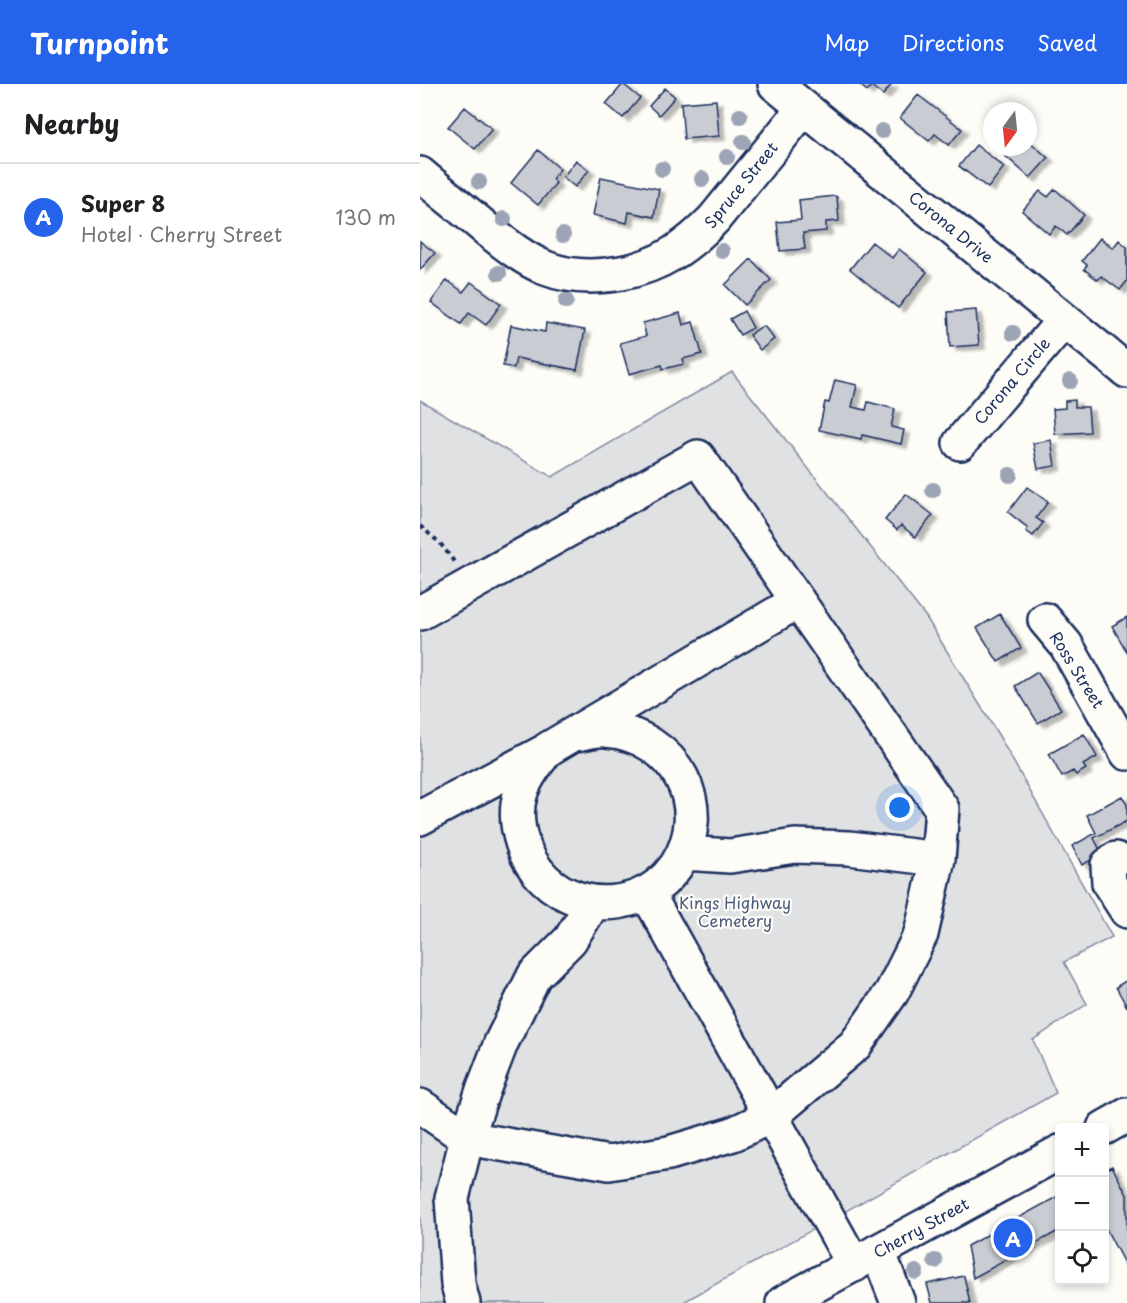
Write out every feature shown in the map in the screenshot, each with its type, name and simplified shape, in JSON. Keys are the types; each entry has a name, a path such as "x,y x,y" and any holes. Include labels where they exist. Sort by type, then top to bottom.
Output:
{"street":[{"name":"Corona Drive","path":"775,84 1127,371"},
{"name":"Spruce Street","path":"420,174 526,260 564,274 592,277 630,272 665,259 698,236 804,108"},
{"name":"Corona Circle","path":"960,443 1064,320"},
{"path":"420,613 698,457 942,809 938,859 921,934 892,992 855,1045 771,1116 733,1134 669,1153 609,1163 467,1138 420,1106"},
{"path":"420,818 562,742 798,601"},
{"name":"Ross Street","path":"1045,620 1066,645 1127,753"},
{"path":"604,730 633,734 660,749 679,772 690,799 691,827 684,854 669,876 647,893 621,903 593,903 566,896 543,880 527,858 518,829 518,800 529,772 562,742 604,730"},
{"path":"684,854 730,856 795,846 849,848 938,859"},
{"path":"1116,859 1108,865 1109,883 1127,911"},
{"path":"647,893 771,1116 898,1303"},
{"path":"463,1303 458,1284 452,1198 467,1138 501,1043 534,976 570,940 593,903"},
{"name":"Cherry Street","path":"802,1298 866,1258 1055,1154"}],"path":[{"path":"420,526 440,543 471,585"}],"green space":[{"name":"Kings Highway Cemetery","path":"732,372 926,617 999,736 1112,937 1064,962 1087,1004 1033,1040 1056,1093 682,1303 420,1303 420,400 552,477"}],"building":[{"path":"623,84 640,98 623,118 606,104"},
{"path":"859,84 892,84 883,95 871,86 867,91"},
{"path":"665,88 675,97 659,115 649,106"},
{"path":"918,95 962,129 949,145 935,134 929,141 900,118"},
{"path":"716,100 719,136 684,139 681,103"},
{"path":"465,107 492,129 475,149 448,127"},
{"path":"976,145 983,150 983,156 990,156 1004,167 988,188 959,166"},
{"path":"1037,148 1048,158 1030,178 1005,156 1037,156"},
{"path":"538,150 560,169 552,179 556,183 538,205 511,183"},
{"path":"576,160 589,170 575,187 563,177"},
{"path":"601,177 659,189 654,217 629,212 627,223 593,215"},
{"path":"1055,189 1084,215 1067,235 1056,226 1049,234 1022,211 1040,191 1048,197"},
{"path":"837,197 839,221 826,222 826,231 803,233 805,249 780,251 777,222 801,220 799,200"},
{"path":"1100,238 1113,248 1119,240 1127,247 1127,281 1120,290 1101,276 1098,280 1084,269 1087,265 1082,261"},
{"path":"420,241 435,253 420,270"},
{"path":"872,242 892,258 899,249 927,272 898,308 850,269"},
{"path":"751,259 771,280 745,305 725,285"},
{"path":"447,280 463,292 471,282 501,304 486,325 469,313 461,324 431,302"},
{"path":"976,310 979,345 950,347 948,312"},
{"path":"744,311 753,328 740,335 730,319"},
{"path":"680,313 683,325 693,322 702,354 683,359 684,364 663,369 662,365 629,374 620,343 646,336 643,323"},
{"path":"546,323 585,330 577,370 516,358 514,368 503,366 511,325 545,332"},
{"path":"764,326 774,339 760,350 749,335"},
{"path":"835,380 857,385 852,407 866,410 868,402 895,409 891,427 904,430 901,444 862,435 861,439 819,430 825,402 829,403"},
{"path":"1075,400 1075,407 1088,407 1090,432 1055,434 1053,409 1065,408 1065,401"},
{"path":"1051,440 1055,466 1038,469 1033,443"},
{"path":"1027,487 1048,502 1036,518 1043,523 1033,536 1026,531 1028,528 1008,512"},
{"path":"906,494 933,515 915,537 901,525 897,530 885,520"},
{"path":"1000,614 1021,648 998,662 977,628"},
{"path":"1127,617 1127,652 1112,626"},
{"path":"1036,673 1061,709 1038,723 1015,686"},
{"path":"1084,734 1097,757 1083,765 1086,769 1076,775 1073,771 1062,777 1049,754"},
{"path":"1122,796 1127,805 1127,821 1094,838 1102,854 1082,865 1072,846 1096,833 1087,815"},
{"path":"1127,980 1127,1007 1116,987"},
{"path":"1112,1166 1127,1195 1127,1269 1109,1235 1109,1168"},
{"path":"1055,1198 1055,1233 973,1278 967,1246"},
{"path":"964,1276 970,1303 932,1303 927,1284"}],"place":[{"name":"Super 8","path":"1013,1238"}]}
